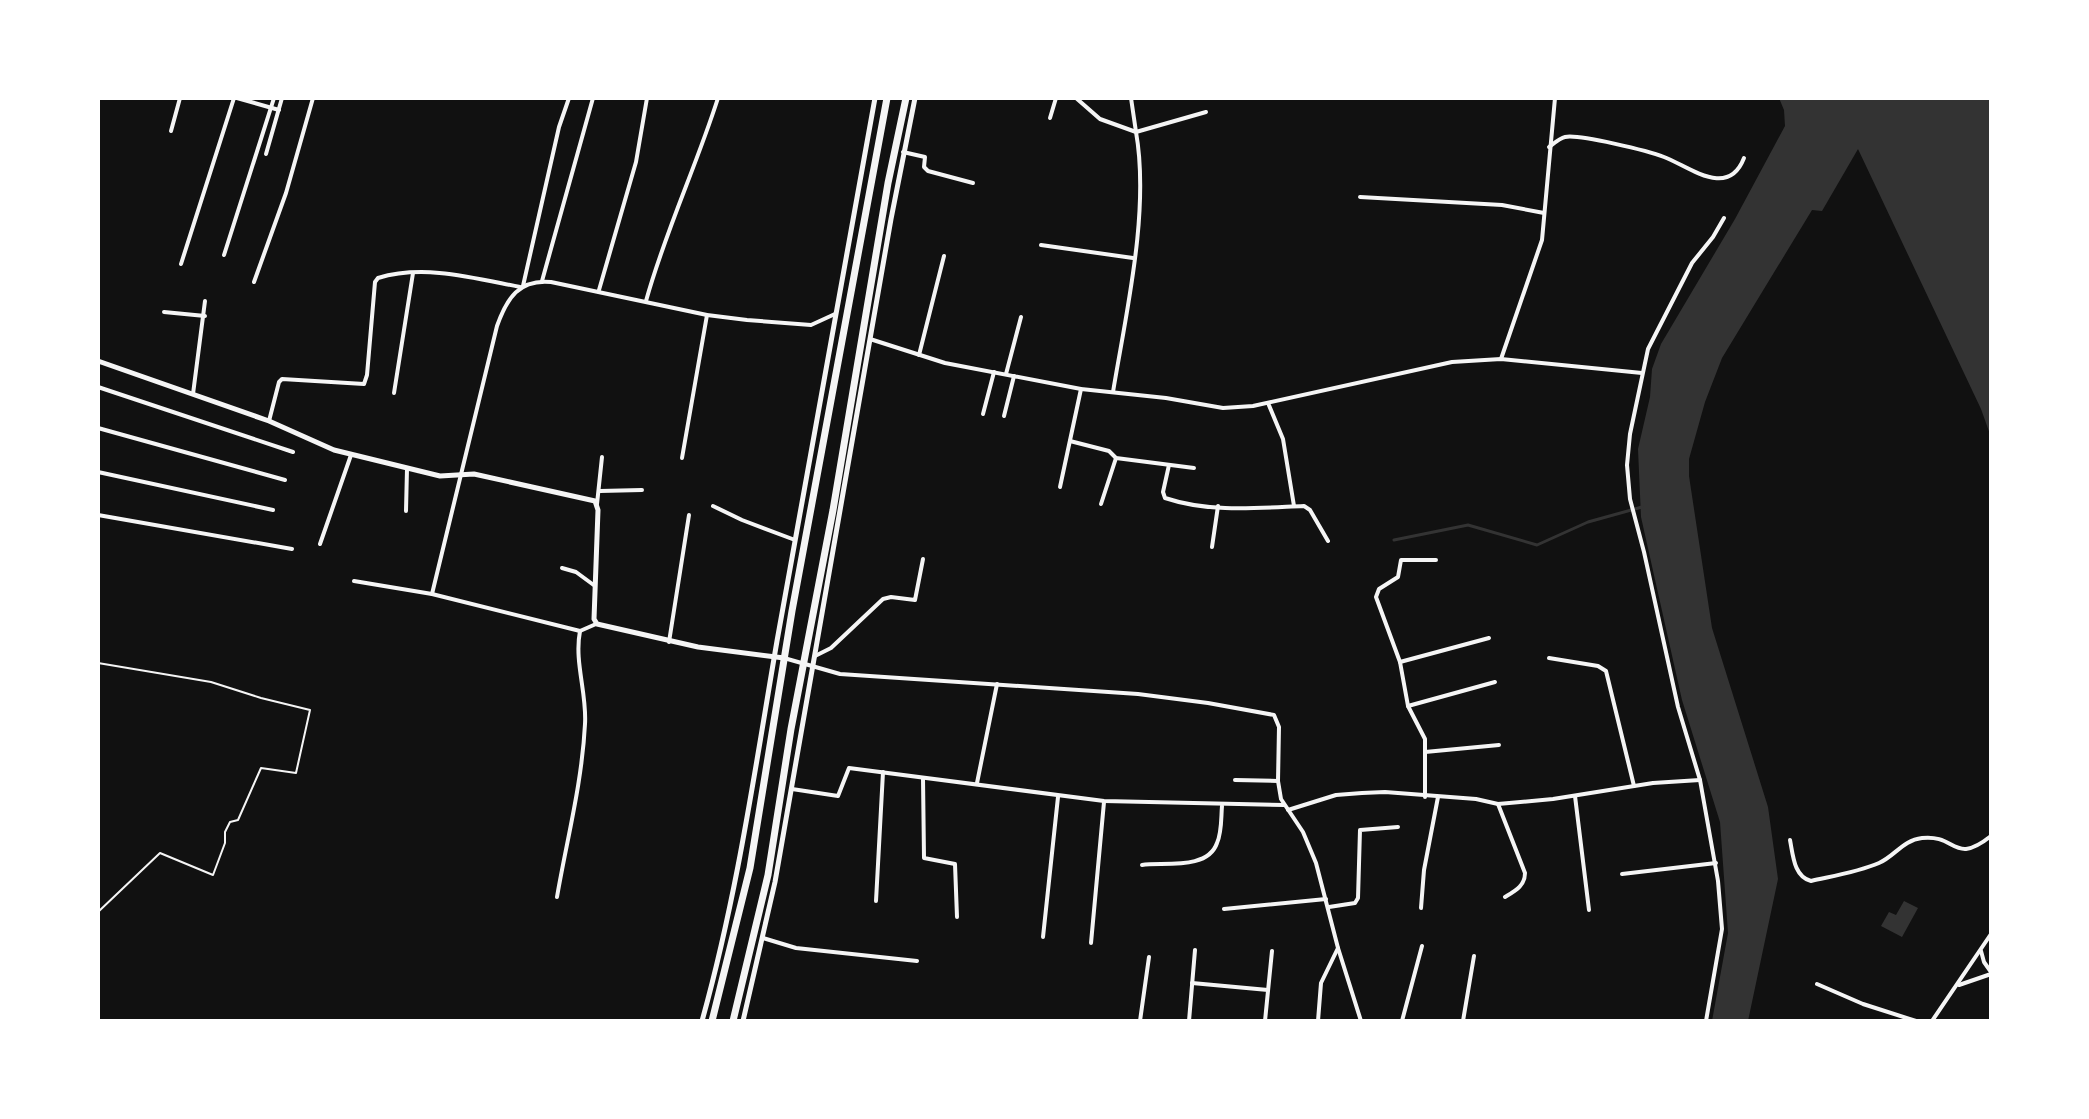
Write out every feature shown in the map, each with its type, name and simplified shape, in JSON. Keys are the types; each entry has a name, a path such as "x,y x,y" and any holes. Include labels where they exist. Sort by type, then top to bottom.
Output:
{"highway":[{"path":"712,1021 750,868 779,658 887,98"},
{"path":"733,1021 768,875 906,98"},
{"path":"861,232 880,232"},
{"path":"816,423 825,424"}],"street":[{"path":"171,131 180,98"},
{"path":"181,264 236,98 279,110"},
{"path":"224,255 274,98"},
{"path":"266,154 282,98"},
{"path":"254,282 286,193 313,98"},
{"path":"432,594 497,326 508,299 522,286 559,127 569,98"},
{"path":"542,281 593,98"},
{"path":"599,290 636,162 647,98"},
{"path":"646,301 665,239 694,171 718,98"},
{"path":"702,1021 743,851 779,658 795,540 875,98"},
{"path":"743,1021 763,938 792,789 915,98"},
{"path":"1050,118 1056,98"},
{"path":"1076,98 1100,119 1136,132 1206,112"},
{"path":"1113,392 1133,258 1140,183 1140,155 1131,98"},
{"path":"1501,359 1542,240 1555,98"},
{"path":"1549,147 1564,136 1589,139 1664,157 1707,177 1731,176 1741,167 1744,158"},
{"path":"903,152 926,157 926,170 973,183"},
{"path":"1360,197 1502,205 1544,213"},
{"path":"1706,1021 1722,929 1716,863 1700,780 1668,664 1630,499 1627,465 1648,349 1692,263 1724,218"},
{"path":"1041,245 1133,258"},
{"path":"919,355 944,256"},
{"path":"394,393 413,272"},
{"path":"269,421 282,379 364,384 375,282 382,277 413,272 522,286 542,281 599,290 707,315 811,325 835,314"},
{"path":"193,396 205,301"},
{"path":"164,312 205,316"},
{"path":"682,458 707,315"},
{"path":"1006,374 1021,317"},
{"path":"862,337 919,355 994,372 1081,389 1223,408 1268,403 1452,362 1501,359 1642,373"},
{"path":"98,361 269,421 351,455 445,478 466,474 488,476 597,504"},
{"path":"983,414 994,372"},
{"path":"1004,416 1014,375"},
{"path":"98,387 293,452"},
{"path":"1060,487 1081,389"},
{"path":"1268,403 1283,439 1294,506"},
{"path":"98,428 285,480"},
{"path":"1070,441 1109,451 1116,458 1194,468"},
{"path":"320,544 351,455"},
{"path":"597,624 594,619 597,504 602,457"},
{"path":"1101,504 1116,458"},
{"path":"1169,465 1163,492 1165,498 1249,509 1304,506 1310,510 1328,541"},
{"path":"406,511 407,469"},
{"path":"98,472 273,510"},
{"path":"600,491 642,490"},
{"path":"713,506 795,540"},
{"path":"1212,547 1218,506"},
{"path":"98,515 292,549"},
{"path":"669,642 689,515"},
{"path":"815,656 831,648 883,599 915,600 923,559"},
{"path":"1425,797 1425,739 1408,706 1400,662 1376,594 1398,577 1401,560 1436,560"},
{"path":"562,568 576,572 595,586"},
{"path":"354,581 432,594 580,631 597,624 669,642 804,663 840,674 1138,694 1274,715 1279,727 1278,781 1286,808 1310,847 1361,1021"},
{"path":"557,897 583,756 585,719 577,651 580,631"},
{"path":"1400,662 1489,638"},
{"path":"1549,658 1598,666 1606,671 1634,786"},
{"path":"1408,706 1495,682"},
{"path":"977,783 997,684"},
{"path":"1425,752 1499,745"},
{"path":"792,789 838,796 847,768 1104,801 1286,808 1336,795 1385,792 1476,799 1498,804 1700,780"},
{"path":"876,901 883,772"},
{"path":"923,777 924,858 955,864 957,917"},
{"path":"1235,780 1278,781"},
{"path":"1043,937 1058,796"},
{"path":"1575,796 1589,910"},
{"path":"1421,908 1424,870 1438,797"},
{"path":"1091,943 1104,801"},
{"path":"1498,804 1525,873 1525,879 1518,889 1505,897"},
{"path":"1142,865 1194,861 1209,854 1219,838 1222,806"},
{"path":"1329,907 1355,903 1358,898 1360,830 1398,827"},
{"path":"1790,840 1798,872 1811,881 1878,864 1912,840 1925,837 1937,839 1967,850 1991,836"},
{"path":"1622,874 1716,863"},
{"path":"1224,909 1326,899"},
{"path":"1932,1021 1991,934"},
{"path":"763,938 796,948 917,961"},
{"path":"1402,1021 1422,946"},
{"path":"1318,1021 1321,983 1338,948"},
{"path":"1189,1021 1195,950"},
{"path":"1265,1021 1272,951"},
{"path":"1957,986 1991,973 1981,951"},
{"path":"1463,1021 1474,956"},
{"path":"1140,1021 1149,957"},
{"path":"1192,983 1268,990"},
{"path":"1817,984 1863,1004 1916,1021"}],"path":[{"path":"98,663 211,682 310,710 296,773 261,768 238,820 230,822 225,832 225,843 213,875 160,853 98,912"}],"shaded area":[{"path":"1779,98 1991,98 1991,437 1981,409 1858,149 1822,211 1812,210 1722,358 1705,402 1689,459 1712,628 1768,807 1778,879 1748,1021 1712,1021 1728,933 1720,822 1682,700 1641,517 1638,449 1650,397 1652,369 1661,344 1735,219 1785,126"},
{"path":"1904,901 1918,908 1902,937 1881,926 1889,912 1896,915"}],"waterway":[{"path":"1394,540 1468,525 1537,545 1588,522 1642,507"}]}
